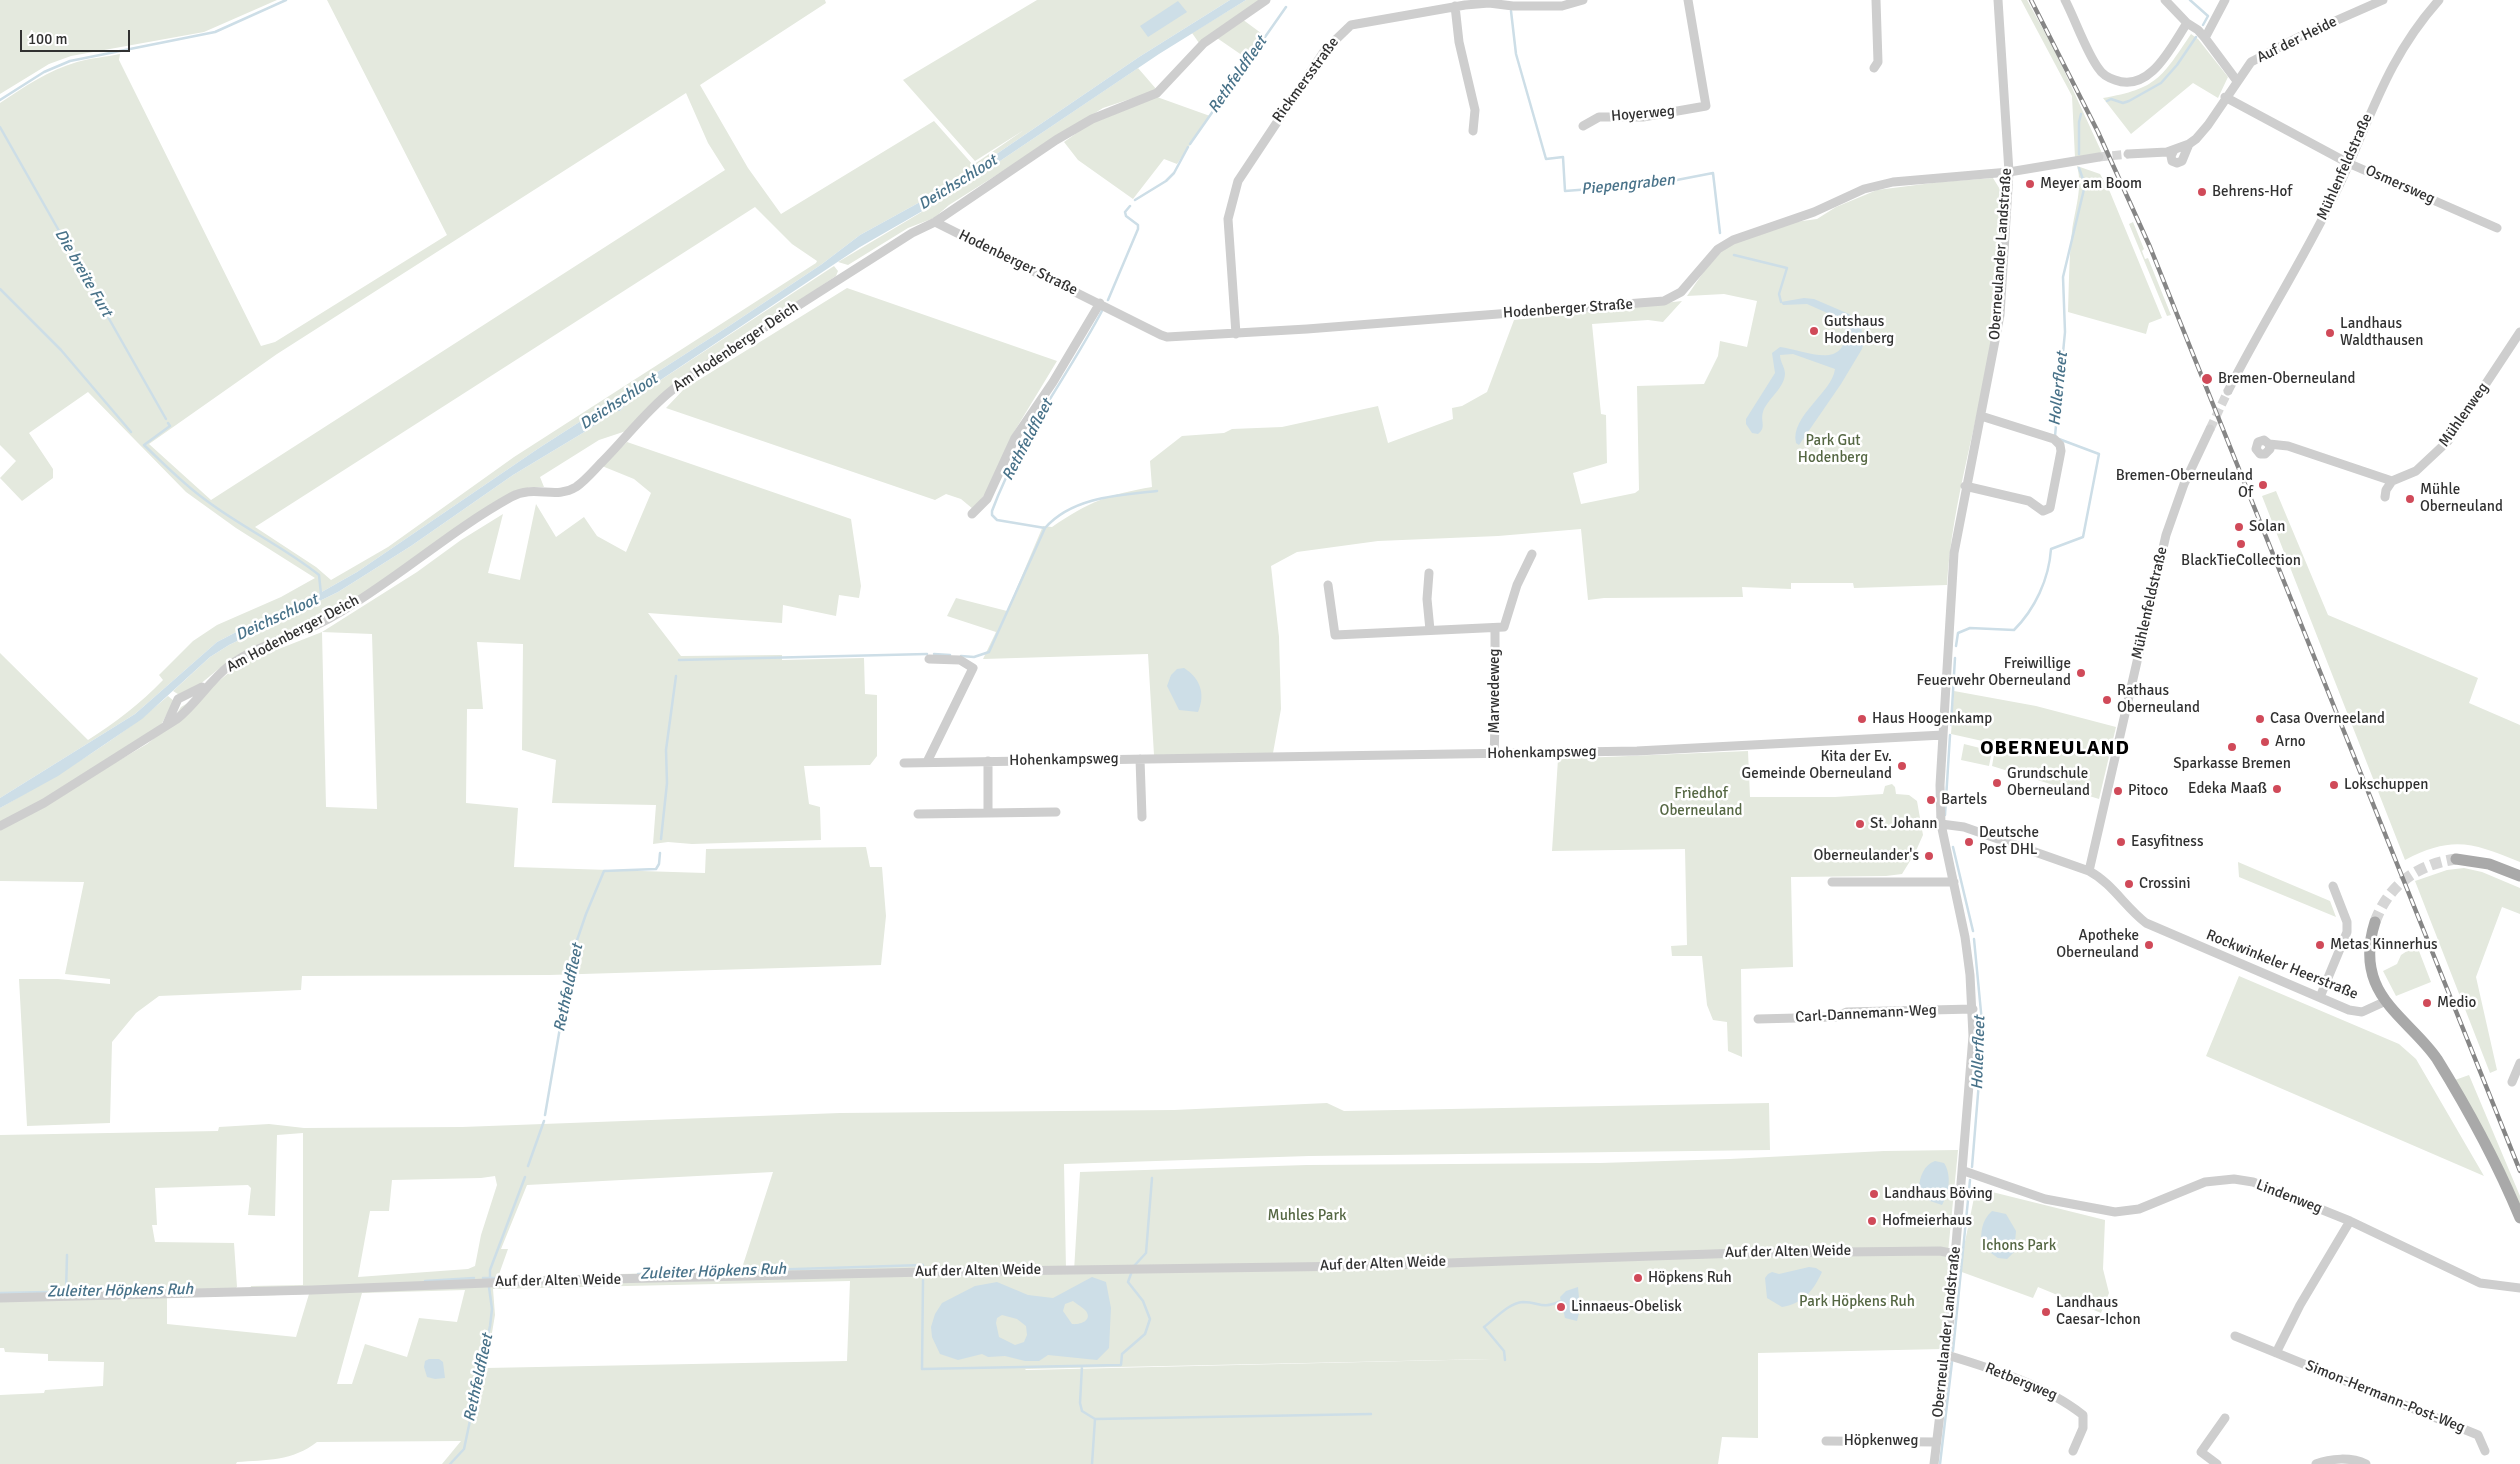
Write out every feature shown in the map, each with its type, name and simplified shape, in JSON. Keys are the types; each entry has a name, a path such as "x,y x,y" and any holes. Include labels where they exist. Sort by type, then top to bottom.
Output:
{"main road":[{"path":"2456,858 2489,864 2520,876"},
{"path":"2375,922 2371,938 2370,962 2375,982 2386,1000 2436,1058 2510,1193 2520,1218"}],"street":[{"name":"Am Hodenberger Deich","path":"164,728 178,699 191,694 209,683 234,662 256,650 312,628 347,608 405,570 450,535 517,494 535,490 562,493 575,487 671,390 864,263 912,233 936,222 1078,127 1117,108 1157,93 1204,43 1266,0"},
{"name":"Rickmersstraße","path":"1236,334 1228,219 1238,181 1325,50 1339,34 1351,25 1455,6 1489,3 1513,6 1562,6 1583,0"},
{"name":"Hoyerweg","path":"1583,126 1599,117 1643,116 1706,106 1688,0"},
{"path":"1874,68 1878,62 1876,0"},
{"name":"Oberneulander Landstraße","path":"1934,1464 1964,1171 1973,1009 1965,937 1939,814 1954,553 1965,486 1981,416 2000,314 2009,172 1998,0"},
{"path":"2065,0 2098,69 2111,79 2123,83 2136,82 2148,75 2164,58 2187,24"},
{"path":"2165,0 2187,24 2198,30 2237,80"},
{"path":"2205,38 2225,0"},
{"name":"Auf der Heide","path":"2128,154 2174,150 2188,144 2196,139 2208,125 2237,80 2252,62 2265,53 2383,0"},
{"name":"Mühlenfeldstraße","path":"2228,391 2332,200 2378,92 2410,35 2439,0"},
{"path":"1455,6 1458,42 1475,110 1473,131"},
{"name":"Osmersweg","path":"2226,97 2348,162 2497,228"},
{"name":"Auf der Heide","path":"2174,150 2171,156 2172,161 2177,163 2182,161 2188,144"},
{"name":"Hodenberger Straße","path":"936,222 1167,337 1236,334 1664,301 1681,292 1718,249 1733,240 1814,212 1864,189 1893,182 2009,172 2100,157"},
{"path":"972,514 988,499 1015,438 1058,374 1100,303"},
{"name":"Mühlenweg","path":"2392,481 2416,471 2448,441 2520,332"},
{"path":"1965,486 2029,501 2043,511 2050,508 2053,497 2061,451 2060,445 2054,439 1981,416"},
{"name":"Mühlenfeldstraße","path":"2089,871 2166,535 2184,484 2210,429"},
{"path":"2269,444 2288,446 2392,481 2386,490 2385,497"},
{"name":"Marwedeweg","path":"1328,584 1335,635 1504,627 1509,607 1532,554"},
{"path":"1429,573 1427,599 1430,630"},
{"name":"Marwedeweg","path":"1494,754 1493,719 1497,679 1495,628"},
{"path":"926,762 973,668 960,660 929,658"},
{"name":"Am Hodenberger Deich","path":"0,826 44,803 164,728 187,711 209,683"},
{"name":"Hohenkampsweg","path":"904,763 1672,750 1943,735"},
{"name":"Hohenkampsweg","path":"1140,759 1142,817"},
{"name":"Hohenkampsweg","path":"988,761 988,813"},
{"path":"918,814 1056,812"},
{"name":"Rockwinkeler Heerstraße","path":"1940,824 1964,827 2089,871 2107,883 2134,913 2146,923 2184,941 2349,1010 2362,1012 2386,1000"},
{"path":"1832,882 1954,882"},
{"path":"2320,998 2347,932 2347,922 2333,886"},
{"name":"Carl-Dannemann-Weg","path":"1758,1019 1835,1017 1847,1012 1973,1009"},
{"path":"2512,1082 2520,1063"},
{"name":"Lindenweg","path":"1964,1171 2045,1199 2115,1212 2139,1209 2205,1182 2234,1179 2263,1185 2350,1221 2480,1282 2520,1288"},
{"path":"2276,1353 2300,1305 2350,1221"},
{"name":"Auf der Alten Weide","path":"0,1298 312,1290 562,1280 1133,1268 1359,1266 1758,1252 1940,1251 1956,1254"},
{"name":"Simon-Hermann-Post-Weg","path":"2235,1336 2478,1435 2486,1451"},
{"name":"Retbergweg","path":"1946,1355 1978,1364 2063,1399 2070,1404 2083,1415 2083,1428 2073,1451"},
{"path":"2217,1464 2201,1452 2225,1418"},
{"name":"Höpkenweg","path":"1826,1441 1936,1442"},
{"path":"2316,1464 2325,1460 2341,1459 2366,1464"}],"green space":[{"path":"0,0 277,0 204,32 71,56 49,64 0,94"},
{"path":"327,0 825,0 826,3 700,85 748,168 781,214 934,121 973,165 1024,130 975,161 903,80 1037,0 1230,0 1139,57 951,185 860,235 822,264 539,448 357,572 304,602 217,642 135,714 0,798 0,653 88,740 146,697 163,680 159,675 193,641 217,625 281,597 315,578 236,528 186,492 88,392 29,433 53,469 53,478 22,501 0,478 16,461 0,445 0,103 37,80 67,65 87,59 120,54 119,60 261,346 275,342 447,235","holes":["686,93 708,143 725,170 211,500 149,444 277,354","755,207 792,244 817,261 816,263 514,457 388,547 331,580 316,567 255,527"]},
{"path":"1246,0 1261,0 1199,43 1192,33"},
{"path":"2021,0 2027,0 2055,51 2102,153 2075,158 2072,96"},
{"path":"1242,19 1265,36 1249,60 1217,38"},
{"path":"2191,34 2198,39 2228,77 2218,98 2193,83 2131,134 2103,98 2135,90 2156,79 2173,61"},
{"path":"1138,68 1157,90 1103,108 949,205 934,218 908,228 848,265 838,262 945,198"},
{"path":"1157,97 1210,116 1177,164 1164,159 1133,199 1078,160 1064,142 1092,122"},
{"path":"2077,166 2100,174 2110,192 2162,318 2149,323 2146,334 2068,312 2071,241 2079,190"},
{"name":"Park Gut Hodenberg","path":"1993,178 2001,191 2001,227 1996,299 1981,397 1954,522 1947,585 1854,588 1853,583 1791,583 1791,589 1742,587 1743,597 1604,598 1588,600 1581,529 1498,536 1378,541 1297,552 1271,566 1279,637 1281,709 1273,753 1154,755 1148,654 983,659 996,632 947,616 956,598 1007,611 1043,526 1052,527 1088,505 1111,496 1152,487 1150,461 1182,436 1224,433 1232,429 1282,427 1378,406 1388,443 1453,419 1452,408 1462,406 1487,392 1514,320 1682,301 1663,322 1648,320 1592,324 1601,414 1606,415 1607,463 1573,473 1581,504 1635,493 1639,490 1637,386 1704,384 1718,356 1720,341 1747,347 1757,301 1724,294 1687,296 1707,267 1726,247 1795,222 1817,219 1836,207 1877,190"},
{"path":"2133,222 2144,249 2142,251 2145,259 2148,258 2171,315 2167,316 2129,224"},
{"path":"834,266 838,271 836,276 738,341 626,431 599,440 540,477 544,487 529,487 336,612 221,667 193,690 181,696 173,691 210,657 229,645 338,592 411,546 513,475 591,428 613,411 620,411 635,395"},
{"path":"847,288 1057,361 1011,437 986,493 973,509 961,499 946,494 935,500 666,408 684,389"},
{"path":"627,442 851,519 861,586 859,598 839,595 836,616 783,605 782,623 648,613 681,656 782,655 782,660 864,658 865,694 877,695 877,756 870,765 804,766 809,804 820,807 821,840 692,844 668,842 653,844 656,805 552,803 556,760 522,750 523,644 477,642 483,709 467,709 466,803 518,808 514,867 705,873 706,849 866,847 870,867 882,867 886,916 881,965 549,975 302,976 301,990 159,996 136,1013 112,1042 110,1123 27,1126 19,979 58,979 110,984 110,979 65,974 84,882 0,881 0,830 147,744 167,728 181,707 206,692 238,665 322,632 417,572 461,540 503,514 488,573 520,580 536,504 556,537 584,517 597,536 626,552 651,493 634,479 602,466","holes":["322,632 372,634 377,809 326,807"]},
{"path":"2276,491 2328,615 2478,678 2469,703 2520,725 2520,862 2489,850 2463,844 2437,847 2405,860 2262,496"},
{"path":"1954,691 2036,706 2116,727 2099,799 1992,766 1996,744 1951,734"},
{"path":"168,696 174,701 161,725 42,801 0,823 0,808 66,769 129,728"},
{"path":"1964,744 1992,751 1989,766 1961,760"},
{"name":"Friedhof Oberneuland","path":"1748,751 1750,797 1835,797 1883,794 1885,786 1892,784 1895,787 1896,794 1909,795 1917,801 1923,835 1902,874 1886,876 1791,877 1793,967 1741,969 1742,1057 1728,1051 1727,1022 1713,1020 1707,1005 1702,956 1672,956 1671,946 1687,945 1685,849 1552,851 1558,759"},
{"path":"2238,862 2330,901 2336,917 2239,877"},
{"path":"2464,868 2482,872 2520,888 2520,914 2502,907 2476,977 2497,1070 2490,1073 2415,881 2447,870"},
{"path":"2410,949 2419,951 2431,982 2396,996 2383,971 2397,964 2401,955"},
{"path":"2239,976 2399,1044 2416,1059 2484,1176 2206,1056"},
{"path":"2469,1075 2520,1196 2520,1206 2455,1080"},
{"path":"1327,1103 1344,1111 1769,1103 1770,1150 1309,1156 1064,1164 1066,1270 1074,1271 1080,1172 1307,1165 1600,1163 1884,1151 1958,1150 1947,1263 1951,1264 1943,1349 1758,1353 1758,1438 1722,1437 1718,1464 442,1464 461,1441 317,1442 289,1456 269,1460 237,1462 236,1464 0,1464 0,1395 44,1393 45,1390 103,1386 104,1362 48,1361 48,1354 5,1352 4,1348 0,1348 0,1135 218,1131 219,1127 269,1124 304,1128 462,1127 840,1113 1174,1110","holes":["303,1133 303,1285 251,1286 249,1296 309,1294 296,1337 167,1324 167,1298 226,1296 237,1287 234,1243 155,1242 152,1225 157,1225 155,1188 248,1185 251,1188 248,1215 275,1216 277,1135","773,1172 741,1271 498,1277 508,1249 501,1249 527,1185","495,1176 497,1185 481,1235 475,1266 468,1269 358,1277 370,1211 389,1211 392,1180","850,1281 847,1361 486,1368 495,1315 493,1289","465,1290 457,1322 419,1318 407,1357 365,1344 352,1384 337,1384 362,1293","1492,1359 1026,1370 1025,1369"]},
{"name":"Ichons Park","path":"1976,1188 2105,1220 2103,1269 2109,1293 2101,1313 2038,1287 2033,1298 1959,1271"}],"water":[{"name":"Deichschloot","path":"1230,0 1246,0 1159,54 945,198 860,247 650,387 635,395 620,411 613,411 591,428 513,475 411,546 338,592 229,645 210,657 142,719 58,776 0,808 0,798 135,714 217,642 304,602 357,572 539,448 822,264 860,235 951,185 1139,57"},
{"path":"1178,1 1187,12 1148,37 1140,26"},
{"path":"1804,298 1814,299 1849,314 1861,328 1864,342 1862,349 1841,384 1799,445 1796,443 1796,433 1799,423 1827,387 1835,369 1793,354 1780,355 1785,371 1784,379 1765,407 1762,416 1763,427 1758,434 1752,433 1746,424 1746,419 1775,373 1772,353 1780,347 1823,355 1833,354 1840,350 1844,341 1845,326 1834,316 1807,304 1783,305 1781,302"},
{"path":"1184,668 1190,672 1200,687 1201,699 1198,712 1179,710 1167,686 1171,675 1177,669"},
{"path":"1935,1161 1944,1163 1949,1178 1948,1190 1942,1205 1930,1201 1919,1187 1923,1171"},
{"path":"1992,1211 2006,1214 2016,1231 2014,1252 2007,1259 1998,1258 1981,1246 1984,1223"},
{"path":"1809,1267 1816,1268 1822,1272 1815,1285 1802,1299 1782,1307 1767,1298 1765,1278 1768,1274 1772,1272 1779,1274"},
{"path":"1092,1277 1106,1282 1111,1308 1109,1348 1097,1360 1048,1355 1039,1361 1025,1361 1005,1356 988,1357 982,1354 958,1360 940,1354 932,1337 931,1327 935,1314 942,1303 975,1286 997,1282 1028,1295 1053,1298","holes":["1073,1301 1088,1314 1084,1322 1072,1324 1063,1311 1065,1304","1002,1315 1017,1319 1026,1326 1027,1335 1024,1342 1015,1345 999,1337 996,1323 997,1318"]},
{"path":"1578,1287 1580,1309 1577,1321 1565,1318 1560,1297 1566,1291"},
{"path":"439,1359 443,1362 445,1378 435,1379 427,1377 424,1367 425,1361"}],"waterway":[{"path":"0,100 44,72 70,61 215,32 286,0"},
{"name":"Hollerfleet","path":"2190,0 2208,16 2203,25"},
{"name":"Rethfeldfleet","path":"1190,144 1286,7"},
{"name":"Piepengraben","path":"1511,11 1516,54 1546,159 1563,157 1565,191 1656,184 1713,173 1720,233"},
{"name":"Hollerfleet","path":"2107,101 2111,99 2123,103 2161,83 2177,65 2196,37"},
{"name":"Hollerfleet","path":"2079,154 2079,122 2081,114"},
{"name":"Die breite Furt","path":"0,127 166,419"},
{"name":"Rethfeldfleet","path":"1135,200 1166,181 1174,173 1188,147"},
{"name":"Hollerfleet","path":"2055,436 2065,332 2063,277 2085,185 2079,168"},
{"name":"Rethfeldfleet","path":"1108,300 1138,229 1138,225 1126,216 1125,212 1130,206"},
{"name":"Piepengraben","path":"1734,255 1787,268 1779,294 1781,302"},
{"path":"0,289 61,350 131,432"},
{"name":"Rethfeldfleet","path":"1045,528 997,520 992,515 992,511 1003,484 1029,433 1103,309"},
{"name":"Die breite Furt","path":"168,423 170,426 144,445 199,495 221,511 292,555 319,575 321,594"},
{"name":"Hollerfleet","path":"1956,646 1958,633 1970,628 2014,630 2022,622 2040,593 2050,560 2051,549 2083,537 2099,454 2059,439"},
{"name":"Rethfeldfleet","path":"961,656 974,657 989,652 1045,528 1056,518 1069,510 1097,499 1157,491"},
{"name":"Rethfeldfleet","path":"679,660 927,654"},
{"name":"Rethfeldfleet","path":"934,654 950,655"},
{"name":"Hollerfleet","path":"1951,725 1955,658"},
{"name":"Rethfeldfleet","path":"661,839 667,783 666,750 676,676"},
{"name":"Hollerfleet","path":"1945,815 1950,735"},
{"name":"Hollerfleet","path":"1953,847 1973,931"},
{"name":"Rethfeldfleet","path":"545,1115 573,952 604,871 656,869 659,864 660,853"},
{"name":"Hollerfleet","path":"1972,1167 1983,1033 1974,939"},
{"name":"Rethfeldfleet","path":"528,1166 544,1121"},
{"name":"Rethfeldfleet","path":"490,1279 490,1270 525,1177"},
{"path":"1134,1266 1146,1253 1152,1178"},
{"name":"Hollerfleet","path":"1953,1351 1970,1180"},
{"path":"66,1292 67,1255"},
{"name":"Zuleiter Höpkens Ruh","path":"638,1274 923,1265"},
{"name":"Zuleiter Höpkens Ruh","path":"923,1280 922,1369 1121,1365 1122,1354 1145,1334 1150,1319 1143,1301 1128,1282 1132,1271"},
{"name":"Zuleiter Höpkens Ruh","path":"425,1281 474,1278"},
{"name":"Rethfeldfleet","path":"483,1278 496,1278"},
{"name":"Zuleiter Höpkens Ruh","path":"504,1278 512,1278"},
{"name":"Rethfeldfleet","path":"450,1464 464,1449 490,1326 492,1309 489,1287"},
{"name":"Zuleiter Höpkens Ruh","path":"0,1293 146,1290"},
{"path":"1505,1360 1504,1351 1484,1327 1507,1308 1517,1303 1529,1302 1549,1305 1561,1301"},
{"name":"Hollerfleet","path":"1940,1464 1952,1362"},
{"path":"1082,1366 1080,1403 1082,1411 1095,1419 1092,1464"},
{"path":"1095,1419 1371,1414"}],"tunnel":[{"path":"2099,157 2128,154"},
{"path":"2210,429 2228,391"},
{"path":"2375,922 2388,897 2406,879 2417,871 2429,866 2456,859"}],"railway":[{"path":"2031,0 2098,132 2150,247 2520,1171"}],"place":[{"name":"Meyer am Boom","path":"2030,184"},
{"name":"Behrens-Hof","path":"2202,192"},
{"name":"Gutshaus Hodenberg","path":"1814,331"},
{"name":"Landhaus Waldthausen","path":"2330,333"},
{"name":"Bremen-Oberneuland","path":"2207,379"},
{"name":"Bremen-Oberneuland Of","path":"2263,485"},
{"name":"Mühle Oberneuland","path":"2410,499"},
{"name":"Solan","path":"2239,527"},
{"name":"BlackTieCollection","path":"2241,544"},
{"name":"Freiwillige Feuerwehr Oberneuland","path":"2081,673"},
{"name":"Rathaus Oberneuland","path":"2107,700"},
{"name":"Haus Hoogenkamp","path":"1862,719"},
{"name":"Casa Overneeland","path":"2260,719"},
{"name":"Arno","path":"2265,742"},
{"name":"Sparkasse Bremen","path":"2232,747"},
{"name":"Kita der Ev. Gemeinde Oberneuland","path":"1902,766"},
{"name":"Grundschule Oberneuland","path":"1997,783"},
{"name":"Lokschuppen","path":"2334,785"},
{"name":"Edeka Maaß","path":"2277,789"},
{"name":"Pitoco","path":"2118,791"},
{"name":"Bartels","path":"1931,800"},
{"name":"St. Johann","path":"1860,824"},
{"name":"Deutsche Post DHL","path":"1969,842"},
{"name":"Easyfitness","path":"2121,842"},
{"name":"Oberneulander's","path":"1929,856"},
{"name":"Crossini","path":"2129,884"},
{"name":"Apotheke Oberneuland","path":"2149,945"},
{"name":"Metas Kinnerhus","path":"2320,945"},
{"name":"Medio","path":"2427,1003"},
{"name":"Landhaus Böving","path":"1874,1194"},
{"name":"Hofmeierhaus","path":"1872,1221"},
{"name":"Höpkens Ruh","path":"1638,1278"},
{"name":"Linnaeus-Obelisk","path":"1561,1307"},
{"name":"Landhaus Caesar-Ichon","path":"2046,1312"}],"district":[{"name":"OBERNEULAND","path":"2055,749"}],"park label":[{"name":"Muhles Park","path":"1307,1216"},
{"name":"Park Höpkens Ruh","path":"1857,1302"}]}
